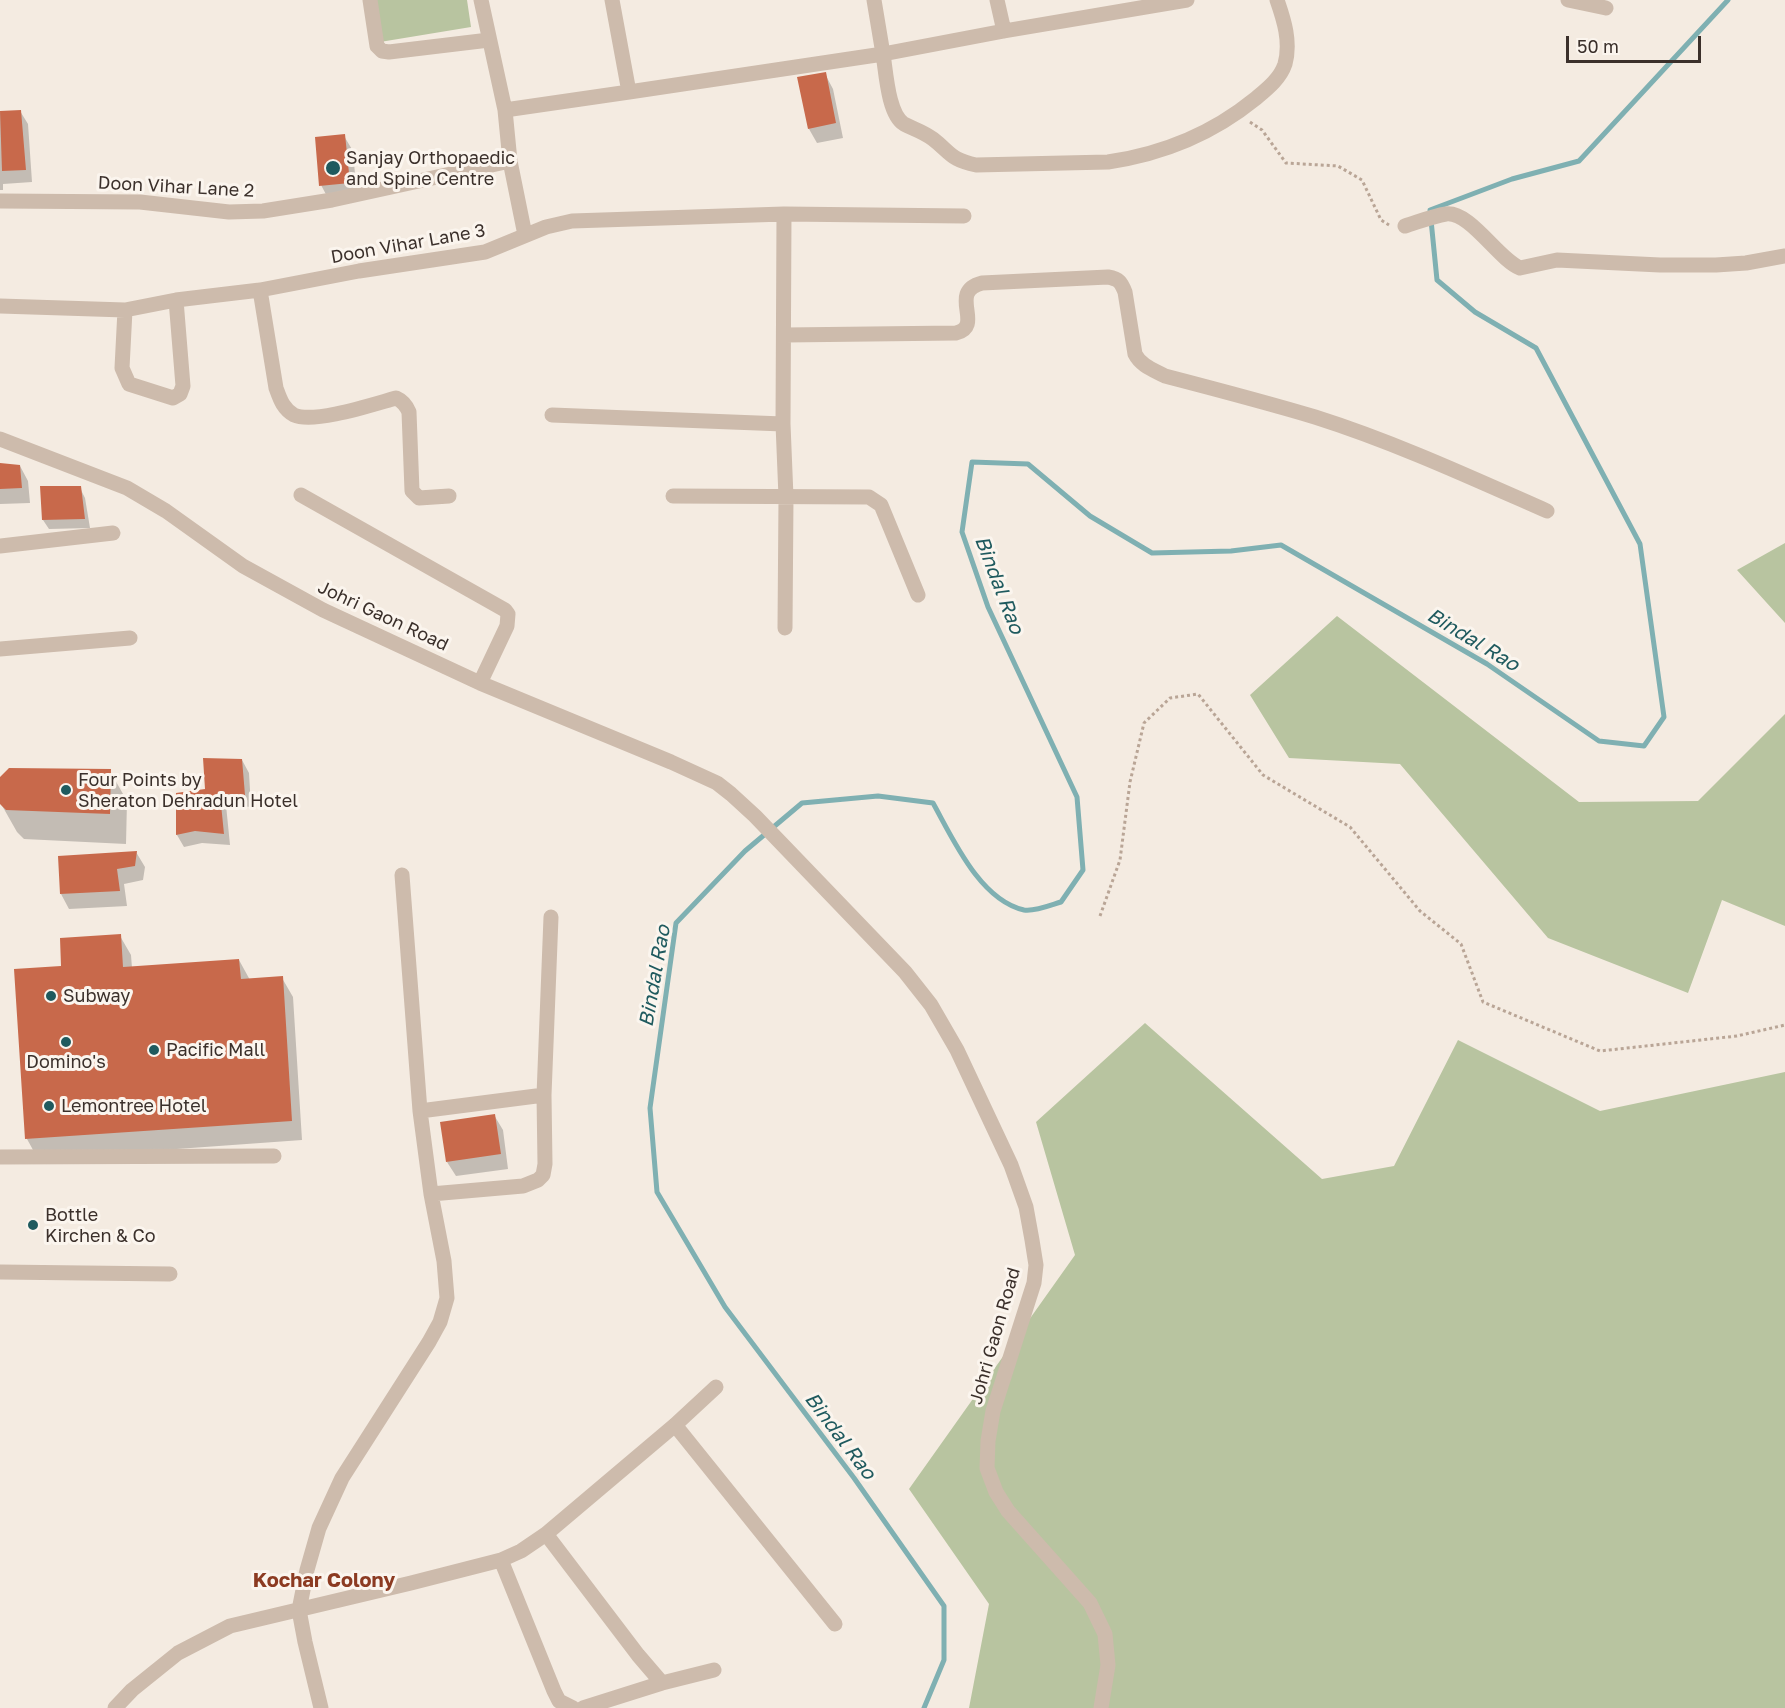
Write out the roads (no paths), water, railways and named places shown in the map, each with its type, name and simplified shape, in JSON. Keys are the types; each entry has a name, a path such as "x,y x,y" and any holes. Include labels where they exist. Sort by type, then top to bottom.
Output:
{"street":[{"path":"369,0 377,46 382,51 489,40"},
{"path":"481,0 505,110 510,162 525,235"},
{"path":"612,0 629,92"},
{"path":"874,0 892,107 899,119 928,135 955,159 976,165 1108,162 1130,159 1187,142 1214,129 1272,85 1280,75 1285,63 1287,46 1285,23 1277,0"},
{"path":"997,0 1004,31"},
{"path":"505,110 883,54 1004,31 1104,7 1187,0"},
{"path":"1568,0 1606,8"},
{"name":"Doon Vihar Lane 2","path":"0,201 140,202 229,213 263,211 332,200 510,162"},
{"path":"784,214 785,627"},
{"name":"Doon Vihar Lane 3","path":"0,306 125,310 176,300 260,290 359,271 485,252 546,227 572,221 784,214 964,216"},
{"path":"1406,226 1453,214 1465,221 1520,268 1557,260 1708,265 1746,263 1785,256"},
{"path":"785,335 956,333 964,330 968,323 966,296 970,287 982,283 1108,277 1118,279 1125,292 1135,354 1138,360 1152,370 1165,376 1314,417 1374,438 1547,511"},
{"path":"260,290 276,388 287,410 306,418 326,416 396,398 401,400 409,412 412,491 419,498 448,496"},
{"path":"125,310 122,368 124,377 133,386 173,398 182,392 183,386 176,300"},
{"path":"552,415 783,424"},
{"name":"Johri Gaon Road","path":"0,434 7,441 127,488 166,511 243,566 323,610 480,683 717,783 755,816 905,972 931,1005 957,1050 1011,1165 1026,1207 1036,1265 1034,1283 993,1411 988,1441 987,1468 996,1492 1008,1511 1090,1603 1105,1634 1108,1665 1101,1708"},
{"path":"301,495 505,610 508,614 507,626 480,683"},
{"path":"673,496 858,495 869,497 881,505 918,596"},
{"path":"0,546 112,533"},
{"path":"0,649 130,638"},
{"path":"321,1708 299,1610 319,1528 337,1488 429,1342 440,1322 447,1298 444,1261 431,1194 420,1112 402,875"},
{"path":"431,1194 523,1186 538,1180 543,1175 551,917"},
{"path":"420,1112 544,1095"},
{"path":"0,1156 274,1156"},
{"path":"0,1272 170,1274"},
{"path":"115,1708 132,1690 178,1653 216,1631 247,1620 299,1610 501,1560 521,1551 546,1534 675,1425 716,1387"},
{"path":"675,1425 835,1624"},
{"path":"546,1534 662,1683"},
{"path":"501,1560 554,1691 559,1701 573,1708"},
{"path":"583,1708 662,1683 714,1670"}],"waterway":[{"name":"Bindal Rao","path":"924,1708 944,1660 944,1606 854,1478 725,1307 657,1192 650,1108 676,923 745,851 802,803 878,796 933,803 959,850 981,881 1008,904 1024,910 1061,902 1083,870 1077,797 988,607 962,532 972,462 1028,464 1090,516 1152,553 1231,551 1281,545 1487,664 1599,741 1644,746 1664,717 1640,544 1536,348 1475,312 1437,280 1430,210 1512,179 1579,161 1728,0"}],"place":[{"name":"Sanjay Orthopaedic and Spine Centre","path":"333,168"},
{"name":"Four Points by Sheraton Dehradun Hotel","path":"66,790"},
{"name":"Subway","path":"51,996"},
{"name":"Domino's","path":"66,1042"},
{"name":"Pacific Mall","path":"154,1050"},
{"name":"Lemontree Hotel","path":"49,1106"},
{"name":"Bottle Kirchen & Co","path":"33,1225"}],"district":[{"name":"Kochar Colony","path":"324,1581"}]}
